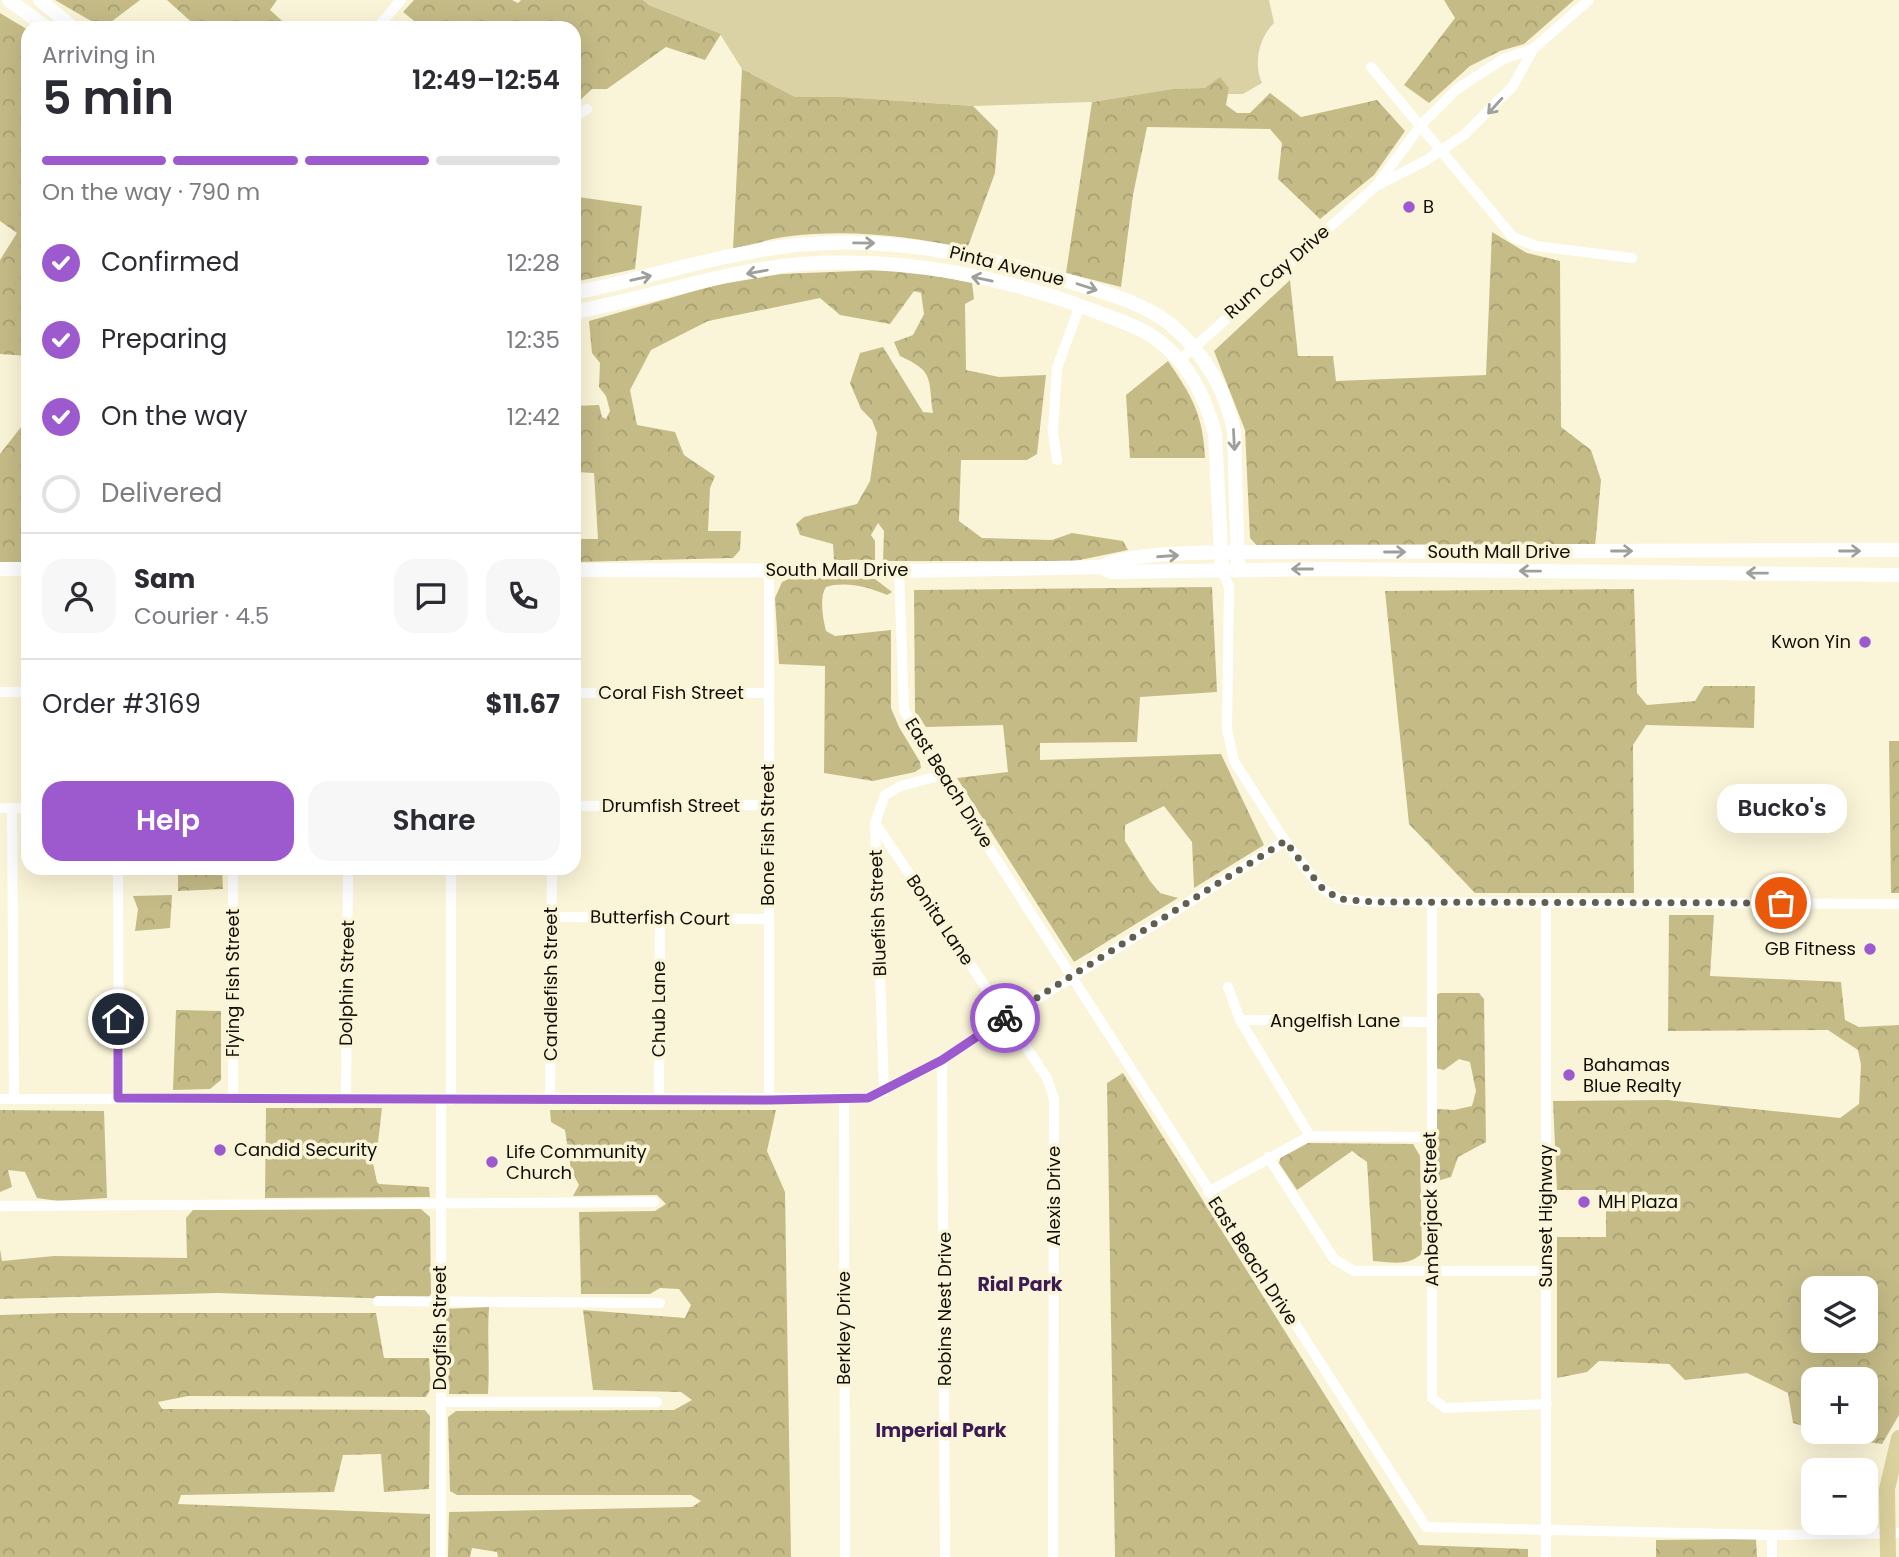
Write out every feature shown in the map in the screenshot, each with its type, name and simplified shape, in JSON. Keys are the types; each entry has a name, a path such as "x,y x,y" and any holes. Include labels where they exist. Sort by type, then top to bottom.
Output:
{"main road":[{"path":"1888,1557 1893,1533 1887,1489 1899,1438"}],"street":[{"path":"9,0 38,21"},
{"path":"40,0 65,21"},
{"path":"383,21 401,0"},
{"name":"Rum Cay Drive","path":"1376,186 1441,151 1491,111 1513,86 1533,49 1589,0"},
{"name":"Rum Cay Drive","path":"1180,360 1376,186 1422,124 1457,89 1503,60 1533,49"},
{"path":"1371,67 1400,103 1422,124 1441,151 1513,236 1535,246 1632,258"},
{"path":"581,113 587,109"},
{"name":"Pinta Avenue","path":"581,291 796,245 863,242 936,248 1026,269 1143,308 1171,325 1194,348 1210,370 1231,412 1234,431 1238,569"},
{"path":"796,245 800,264"},
{"name":"Pinta Avenue","path":"581,311 800,264 865,262 935,268 1021,287 1080,305 1148,333 1180,360 1204,400 1214,434 1222,570"},
{"path":"1057,460 1053,432 1057,368 1080,305"},
{"name":"South Mall Drive","path":"1101,567 1110,562 1238,552 1899,550"},
{"path":"1329,552 1329,569"},
{"name":"South Mall Drive","path":"581,570 899,571 1101,567 1111,572 1329,569 1899,575"},
{"path":"0,569 21,569"},
{"path":"1229,587 1238,569"},
{"name":"Bone Fish Street","path":"769,570 769,1100"},
{"path":"1222,570 1229,587 1228,746 1234,761 1285,841 1321,887 1339,899 1432,902 1899,904"},
{"name":"East Beach Drive","path":"899,571 904,710 942,775 1208,1192 1426,1527 1772,1535 1893,1533"},
{"path":"0,692 21,692"},
{"name":"Coral Fish Street","path":"581,693 769,693"},
{"name":"Bluefish Street","path":"884,1092 875,822 885,795 901,786 942,775"},
{"name":"Drumfish Street","path":"581,806 768,805"},
{"path":"0,808 21,808"},
{"path":"12,808 14,1099"},
{"name":"Bonita Lane","path":"875,822 1005,1018"},
{"path":"0,1099 868,1098 942,1060 1285,841"},
{"path":"118,875 118,1098"},
{"name":"Flying Fish Street","path":"233,875 233,1099"},
{"name":"Dolphin Street","path":"345,1097 348,875"},
{"name":"Dogfish Street","path":"441,1557 440,1205 446,1100 451,875"},
{"name":"Candlefish Street","path":"550,1100 552,875"},
{"name":"Amberjack Street","path":"1432,902 1432,1398 1445,1408 1547,1404"},
{"name":"Sunset Highway","path":"1546,902 1546,1557"},
{"name":"Butterfish Court","path":"552,917 768,919"},
{"name":"Chub Lane","path":"659,1099 660,919"},
{"name":"Angelfish Lane","path":"1228,987 1240,1020 1310,1136"},
{"name":"Alexis Drive","path":"1005,1018 1047,1078 1054,1099 1054,1557"},
{"name":"Angelfish Lane","path":"1240,1020 1431,1022"},
{"name":"Robins Nest Drive","path":"942,1060 945,1557"},
{"name":"Berkley Drive","path":"844,1100 845,1557"},
{"path":"1208,1192 1310,1136 1430,1137"},
{"path":"1268,1157 1334,1258 1354,1270 1546,1271"},
{"path":"0,1206 654,1202"},
{"path":"378,1301 660,1303"},
{"path":"441,1402 657,1402"},
{"path":"1772,1535 1772,1557"}],"shaded area":[{"path":"643,0 1269,0 1274,23 1259,51 1258,67 1262,83 1243,94 1228,94 1229,88 1172,89 1092,102 973,106 845,97 795,97 742,69 720,34 649,5"}],"green space":[{"path":"55,0 140,0 112,21 91,21"},
{"path":"167,0 277,0 270,10 282,21 190,21"},
{"path":"414,0 512,0 518,3 521,0 643,0 649,5 721,34 705,60 666,47 607,89 592,89 581,99 581,21 414,21 403,12"},
{"path":"1444,0 1574,0 1524,44 1500,51 1470,66 1429,103 1404,85 1455,18"},
{"path":"0,13 21,26 21,356 0,354 0,260 17,233 0,221"},
{"path":"742,69 795,97 845,97 973,106 998,131 995,173 967,249 902,237 835,233 784,237 733,249"},
{"path":"1220,77 1229,88 1226,105 1237,113 1250,113 1270,93 1301,117 1377,100 1405,131 1374,175 1320,219 1278,179 1282,143 1270,129 1147,127 1133,195 1121,287 1066,273 1092,102 1172,89 1205,88"},
{"path":"581,197 642,206 635,269 581,281"},
{"path":"1492,232 1527,253 1560,261 1561,427 1591,450 1601,480 1595,547 1259,548 1250,538 1245,430 1214,351 1290,280 1298,356 1333,356 1336,381 1486,375"},
{"path":"905,269 972,283 974,299 965,304 966,370 999,377 1046,375 1037,454 1027,460 961,460 959,521 982,538 1052,540 1072,533 1123,541 1128,550 1075,561 883,561 884,531 878,523 871,535 875,541 875,560 834,560 833,544 800,535 796,524 804,517 857,504 870,481 877,433 872,420 861,409 850,383 860,353 883,347 923,412 933,413 928,377 919,367 900,356 894,342 913,335 924,314 921,293 914,291 890,324 840,315 820,298 708,321 651,350 630,390 637,425 675,432 684,455 715,476 710,488 708,531 741,531 740,550 733,558 581,562 581,539 598,539 594,473 581,472 581,406 599,405 602,417 606,419 610,411 606,396 599,387 600,363 592,353 589,321 716,285 781,274"},
{"path":"1168,361 1195,406 1202,430 1205,458 1130,458 1126,395"},
{"path":"21,427 21,563 0,563 0,454"},
{"path":"795,576 875,579 892,592 887,595 865,587 849,585 826,587 822,602 823,614 826,631 835,636 891,630 891,708 920,762 921,768 915,772 873,781 824,773 825,666 779,664 775,598 782,582"},
{"path":"1212,587 1217,692 1140,697 1137,742 1040,743 1040,760 1221,754 1264,845 1194,888 1192,842 1164,806 1125,825 1125,841 1150,881 1160,893 1178,898 1074,962 957,778 1008,772 1003,725 926,727 915,712 914,590"},
{"path":"1634,589 1637,693 1647,705 1695,701 1704,686 1755,686 1754,728 1646,725 1633,745 1634,893 1475,893 1409,824 1385,591"},
{"path":"1889,741 1899,741 1899,893 1891,893"},
{"path":"178,875 222,875 223,889 178,891"},
{"path":"172,895 170,928 135,931 138,909 133,896"},
{"path":"1669,915 1714,915 1710,976 1841,982 1845,1020 1859,1027 1899,1025 1899,1415 1882,1444 1878,1443 1878,1367 1801,1367 1801,1425 1793,1423 1788,1393 1747,1373 1685,1380 1669,1364 1599,1361 1587,1372 1557,1378 1557,1237 1606,1237 1606,1190 1557,1190 1553,1101 1667,1100 1840,1118 1859,1104 1861,1065 1858,1050 1828,1030 1668,1031"},
{"path":"1479,993 1484,999 1486,1142 1458,1157 1451,1177 1437,1181 1437,1109 1454,1110 1472,1106 1476,1091 1470,1062 1459,1059 1444,1070 1436,1068 1435,995"},
{"path":"176,1010 221,1011 221,1080 210,1089 173,1090"},
{"path":"1123,1073 1419,1545 1528,1549 1528,1557 1115,1557 1107,1083"},
{"path":"266,1108 382,1108 377,1151 372,1159 377,1182 429,1187 430,1197 265,1198"},
{"path":"0,1110 104,1111 107,1198 58,1201 37,1198 25,1172 8,1170 12,1187 0,1192"},
{"path":"550,1110 776,1110 767,1151 785,1192 791,1557 498,1557 497,1552 472,1548 470,1557 448,1557 449,1512 692,1507 701,1501 691,1495 457,1495 450,1491 448,1417 456,1411 674,1410 692,1400 681,1392 593,1390 583,1310 685,1318 691,1305 679,1289 660,1288 650,1294 581,1294 579,1212 655,1211 666,1204 657,1195 573,1196 579,1185 571,1170 565,1130 551,1122"},
{"path":"1307,1143 1413,1144 1420,1156 1422,1253 1405,1262 1373,1261 1367,1162 1352,1151 1297,1190 1279,1163 1282,1153"},
{"path":"421,1209 430,1217 431,1294 426,1300 218,1293 0,1299 0,1249 2,1261 54,1256 187,1258 186,1218 193,1210"},
{"path":"489,1307 488,1394 449,1394 445,1309"},
{"path":"376,1313 384,1358 429,1358 431,1388 426,1397 188,1396 158,1402 162,1409 425,1410 430,1416 429,1489 384,1492 381,1454 343,1455 334,1492 181,1495 178,1504 430,1514 430,1557 0,1557 0,1315"},
{"path":"1756,1539 1757,1557 1656,1557 1656,1540"}],"way so far":[{"path":"1005,1018 1285,841 1321,887 1339,899 1375,902 1781,903"}],"place":[{"name":"B","path":"1409,207"},
{"name":"Kwon Yin","path":"1865,642"},
{"name":"Bucko's","path":"1781,903"},
{"name":"GB Fitness","path":"1870,949"},
{"name":"Bahamas Blue Realty","path":"1569,1075"},
{"name":"Candid Security","path":"220,1150"},
{"name":"Life Community Church","path":"492,1162"},
{"name":"MH Plaza","path":"1584,1202"}],"district":[{"name":"Rial Park","path":"1020,1284"},
{"name":"Imperial Park","path":"941,1430"}],"route":[{"path":"118,1019 118,1098 844,1100 868,1098 884,1092 942,1060 1005,1018"}]}
